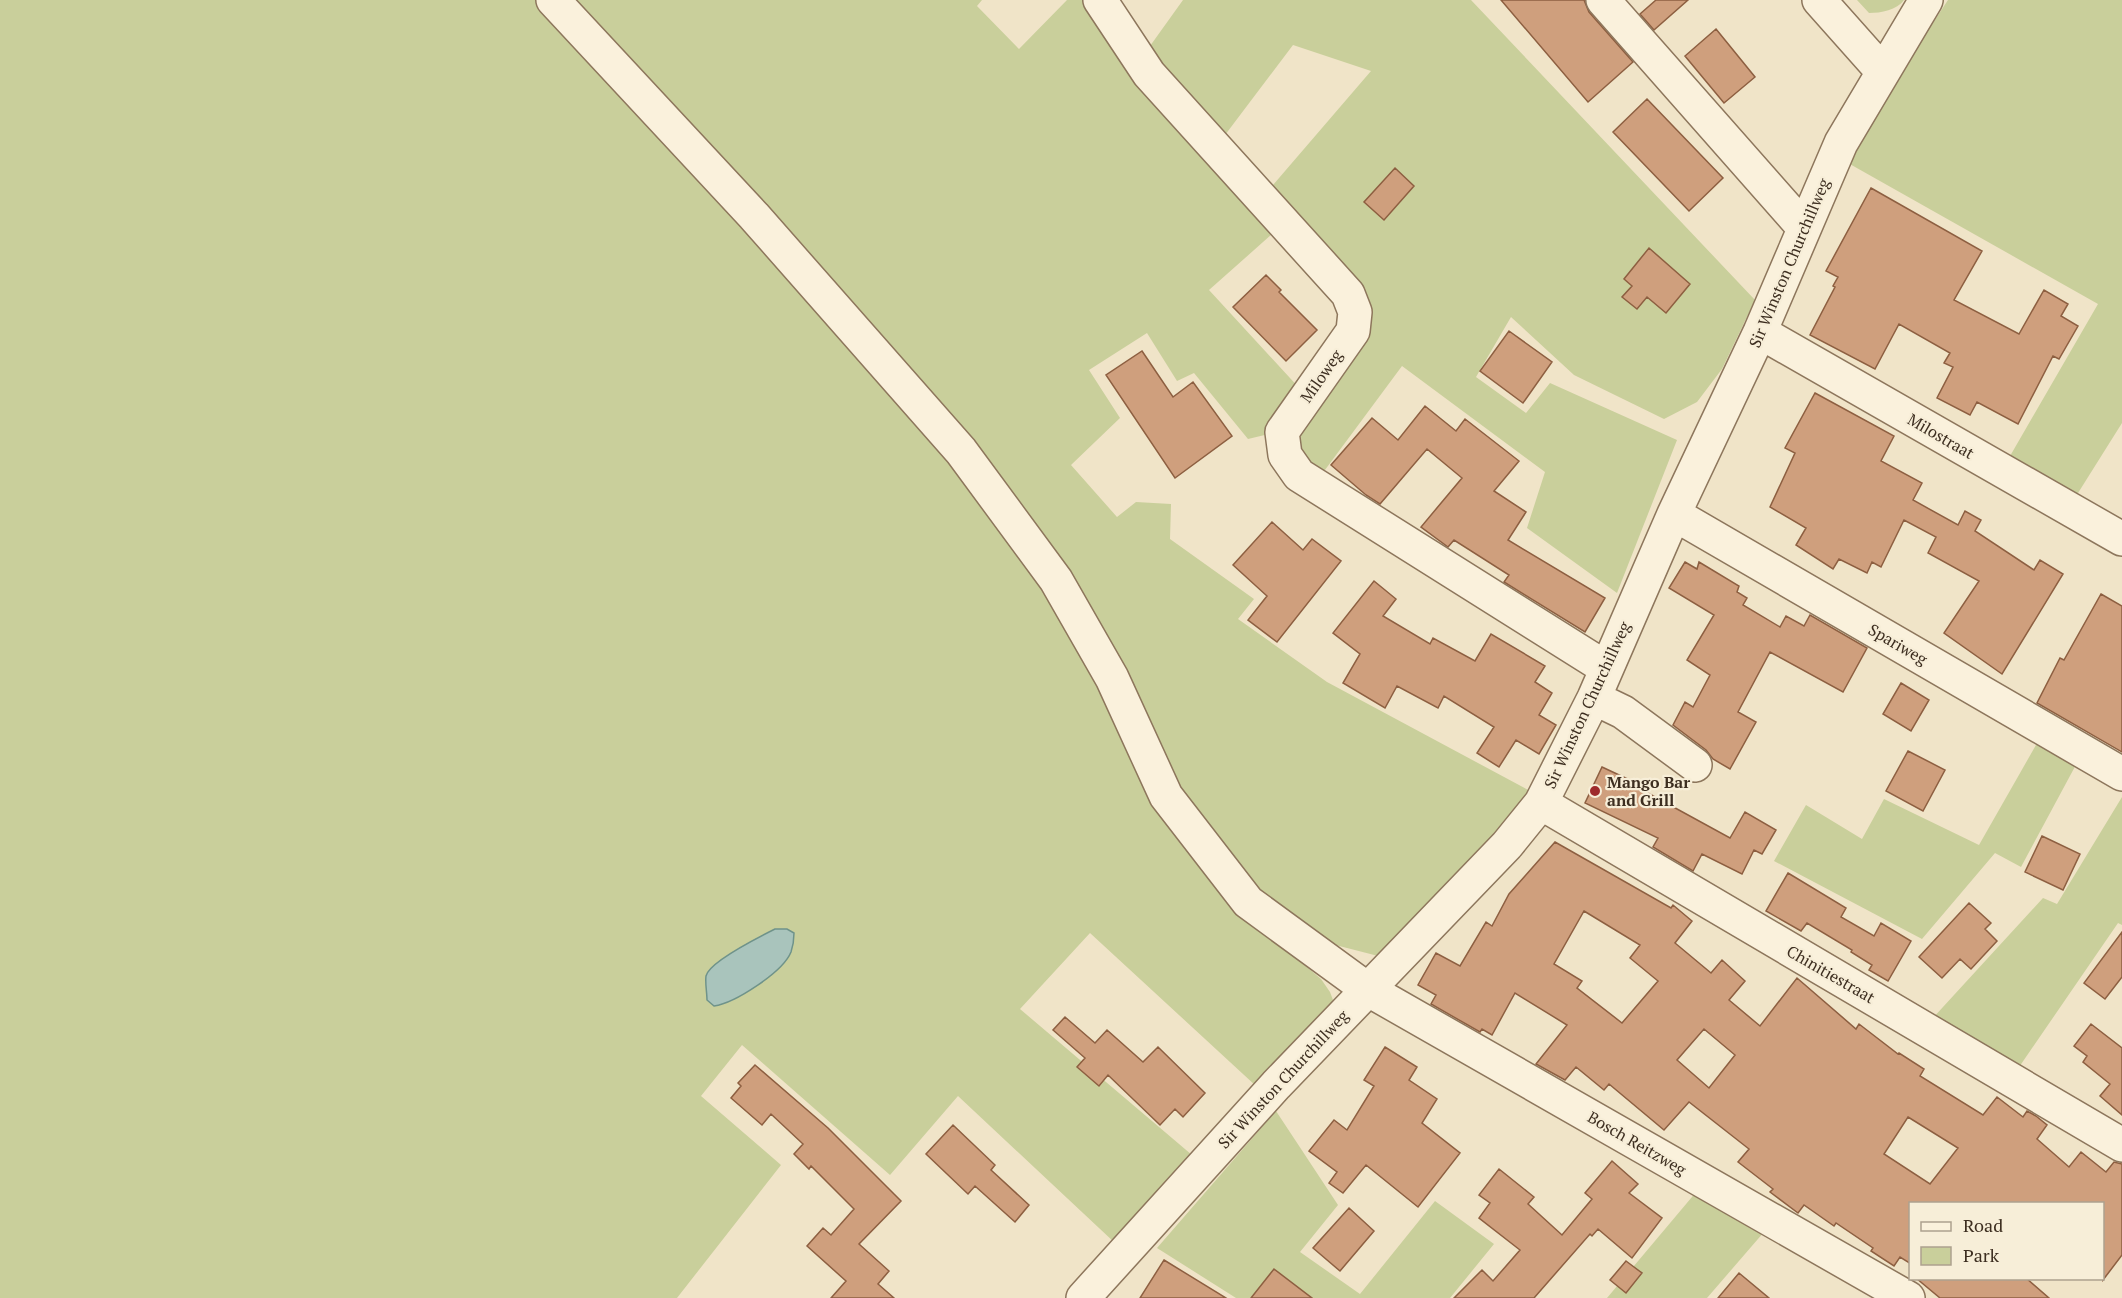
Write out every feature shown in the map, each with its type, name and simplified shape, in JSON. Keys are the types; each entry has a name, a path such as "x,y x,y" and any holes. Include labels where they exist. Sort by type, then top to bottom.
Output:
{"street":[{"name":"Bosch Reitzweg","path":"553,0 754,216 961,451 1056,580 1112,678 1166,796 1248,902 1367,989 1908,1298"},
{"name":"Miloweg","path":"1100,0 1149,74 1348,294 1356,312 1353,331 1282,432 1285,455 1299,475 1606,669"},
{"path":"1603,0 1804,228"},
{"path":"1819,0 1883,72"},
{"name":"Sir Winston Churchillweg","path":"1083,1298 1276,1085 1507,845 1541,803 1594,698 1674,514 1760,332 1841,143 1926,0"},
{"name":"Milostraat","path":"1760,332 2122,539"},
{"name":"Spariweg","path":"1674,514 2122,774"},
{"path":"1594,698 1623,712 1695,765"},
{"name":"Chinitiestraat","path":"1541,803 2122,1145"}],"green space":[{"path":"0,0 536,0 623,98 750,224 982,495 1067,612 1254,922 1321,979 1333,1000 1329,1009 1256,1086 1090,933 1020,1009 1192,1155 1115,1243 958,1096 890,1175 742,1045 701,1096 781,1165 677,1298 0,1298"},
{"path":"563,0 982,0 977,6 1019,49 1067,0 1088,0 1280,227 1209,290 1301,390 1273,433 1248,439 1194,373 1177,381 1147,333 1089,370 1120,418 1071,465 1117,517 1136,502 1171,504 1170,539 1254,599 1238,619 1327,682 1532,792 1523,809 1382,957 1316,940 1260,901 1183,798 1103,633"},
{"path":"1183,0 1471,0 1755,300 1722,369 1697,402 1664,419 1574,375 1511,317 1476,377 1526,413 1550,383 1677,440 1617,593 1527,528 1545,472 1402,366 1319,478 1290,436 1363,321 1267,192 1371,71 1293,45 1222,139 1145,53"},
{"path":"1857,0 1904,0 1888,10 1869,13"},
{"path":"1948,0 2122,0 2122,423 2073,501 2006,463 2098,304 1848,163"},
{"path":"2040,738 2078,761 2021,867 1995,853 1922,939 1774,861 1806,805 1862,839 1884,799 1979,845"},
{"path":"2122,797 2122,925 2118,923 2015,1073 1932,1019 2043,898 2057,904"},
{"path":"1276,1111 1338,1205 1300,1252 1360,1294 1435,1201 1494,1244 1450,1298 1236,1298 1157,1248"},
{"path":"1697,1191 1764,1232 1707,1298 1607,1298"}],"water":[{"path":"775,929 787,929 794,933 791,952 779,968 745,993 723,1004 714,1006 707,1000 706,976 709,970 736,950"}],"building":[{"path":"1501,0 1584,0 1589,12 1633,62 1588,102"},
{"path":"1656,0 1688,0 1654,30 1640,14"},
{"path":"1716,29 1755,77 1724,103 1685,56"},
{"path":"1647,99 1723,178 1689,211 1613,132"},
{"path":"1395,168 1414,186 1384,220 1364,202"},
{"path":"1871,188 1982,251 1954,300 2019,334 2044,290 2068,304 2061,316 2078,326 2059,359 2053,356 2018,424 1977,402 1970,415 1937,398 1953,367 1944,363 1950,353 1899,324 1875,369 1810,335 1838,277 1826,271"},
{"path":"1649,248 1690,284 1666,313 1647,297 1637,309 1622,297 1632,286 1624,279"},
{"path":"1266,275 1281,290 1279,292 1317,330 1286,361 1233,307"},
{"path":"1509,331 1552,362 1523,403 1480,371"},
{"path":"1142,351 1173,397 1193,382 1232,436 1175,478 1106,375"},
{"path":"1815,393 1894,436 1881,461 1922,483 1913,500 1958,525 1965,511 1981,520 1975,531 2034,570 2040,560 2063,574 2002,674 1944,633 1979,581 1928,553 1936,537 1904,520 1881,567 1872,562 1867,573 1839,559 1833,569 1796,545 1806,528 1770,507 1795,453 1785,448"},
{"path":"1425,406 1456,431 1465,419 1519,461 1494,491 1526,512 1508,540 1605,598 1585,632 1504,582 1509,575 1454,540 1448,547 1421,527 1462,478 1427,449 1380,504 1331,465 1372,418 1398,440"},
{"path":"1272,522 1303,550 1312,539 1341,561 1277,642 1248,620 1267,596 1233,565"},
{"path":"1685,562 1697,569 1699,562 1739,586 1737,592 1747,598 1743,605 1780,627 1786,616 1804,626 1810,615 1867,648 1843,692 1770,652 1738,712 1756,722 1730,769 1713,759 1706,750 1673,725 1685,702 1693,707 1710,675 1687,660 1714,615 1669,588"},
{"path":"1374,581 1396,599 1383,616 1430,644 1433,638 1475,661 1491,634 1545,666 1535,682 1552,693 1539,715 1556,725 1539,754 1516,740 1499,767 1477,753 1494,727 1444,696 1438,708 1397,686 1385,708 1343,683 1360,654 1333,633"},
{"path":"2101,594 2122,606 2122,752 2037,703 2060,658 2064,660"},
{"path":"1901,683 1929,700 1911,731 1883,714"},
{"path":"1908,751 1945,770 1923,811 1886,791"},
{"path":"1602,767 1647,788 1646,792 1730,838 1745,812 1776,830 1762,854 1754,850 1742,874 1702,854 1693,871 1653,847 1658,838 1585,803"},
{"path":"2042,836 2080,854 2063,890 2025,872"},
{"path":"1555,842 1671,908 1673,905 1692,921 1675,943 1711,973 1722,960 1745,981 1729,1000 1760,1026 1797,978 1856,1029 1859,1024 1898,1054 1924,1069 1920,1076 1983,1115 1997,1097 2023,1117 2027,1111 2036,1116 2047,1125 2037,1139 2069,1167 2081,1152 2106,1172 2114,1162 2122,1164 2122,1255 2104,1279 2104,1202 1909,1202 1909,1263 1900,1257 1894,1266 1871,1251 1873,1248 1836,1223 1834,1226 1804,1205 1798,1213 1770,1192 1773,1189 1738,1162 1749,1149 1689,1102 1664,1130 1609,1084 1604,1090 1576,1067 1565,1080 1536,1064 1567,1025 1515,993 1492,1035 1482,1029 1480,1032 1431,1004 1436,995 1418,985 1436,953 1460,966 1486,922 1492,926 1509,894","holes":["1584,911 1640,945 1630,958 1658,981 1622,1023 1577,988 1582,981 1554,964","1704,1029 1735,1055 1709,1088 1677,1060","1908,1117 1958,1148 1930,1184 1884,1154"]},
{"path":"1788,873 1846,908 1841,917 1874,936 1881,923 1911,941 1888,981 1869,970 1872,965 1851,952 1852,950 1807,923 1801,931 1766,911"},
{"path":"1969,903 1991,923 1985,929 1997,941 1971,969 1960,959 1942,978 1919,957"},
{"path":"2122,932 2122,977 2105,999 2084,983"},
{"path":"1065,1017 1095,1043 1107,1030 1143,1062 1158,1047 1205,1093 1183,1117 1175,1109 1160,1125 1108,1075 1099,1086 1077,1067 1085,1058 1053,1030"},
{"path":"2091,1024 2122,1048 2122,1115 2100,1096 2110,1084 2083,1062 2087,1056 2074,1046"},
{"path":"1385,1047 1417,1067 1409,1080 1437,1099 1422,1123 1460,1153 1418,1207 1366,1165 1343,1193 1329,1183 1337,1172 1309,1151 1334,1120 1347,1130 1374,1086 1364,1080"},
{"path":"755,1065 828,1128 901,1201 859,1244 889,1271 878,1284 894,1298 831,1298 846,1281 807,1246 823,1228 831,1235 854,1209 811,1166 809,1169 794,1154 803,1144 771,1114 762,1125 731,1098 741,1086 738,1083"},
{"path":"953,1125 995,1165 991,1170 1029,1205 1015,1222 975,1186 968,1194 926,1154"},
{"path":"1612,1161 1638,1184 1629,1193 1662,1218 1632,1258 1598,1229 1592,1236 1590,1234 1534,1298 1454,1298 1482,1270 1493,1281 1520,1250 1479,1218 1490,1203 1479,1195 1499,1169 1534,1197 1528,1204 1562,1235 1592,1199 1585,1193"},
{"path":"1349,1208 1374,1231 1340,1271 1313,1248"},
{"path":"1164,1260 1226,1298 1140,1298"},
{"path":"1626,1261 1642,1273 1626,1293 1610,1280"},
{"path":"1274,1269 1312,1298 1251,1298"},
{"path":"1739,1273 1769,1298 1718,1298"},
{"path":"1918,1280 2028,1280 2049,1298 1940,1298"}],"place":[{"name":"Mango Bar and Grill","path":"1595,791"}]}
